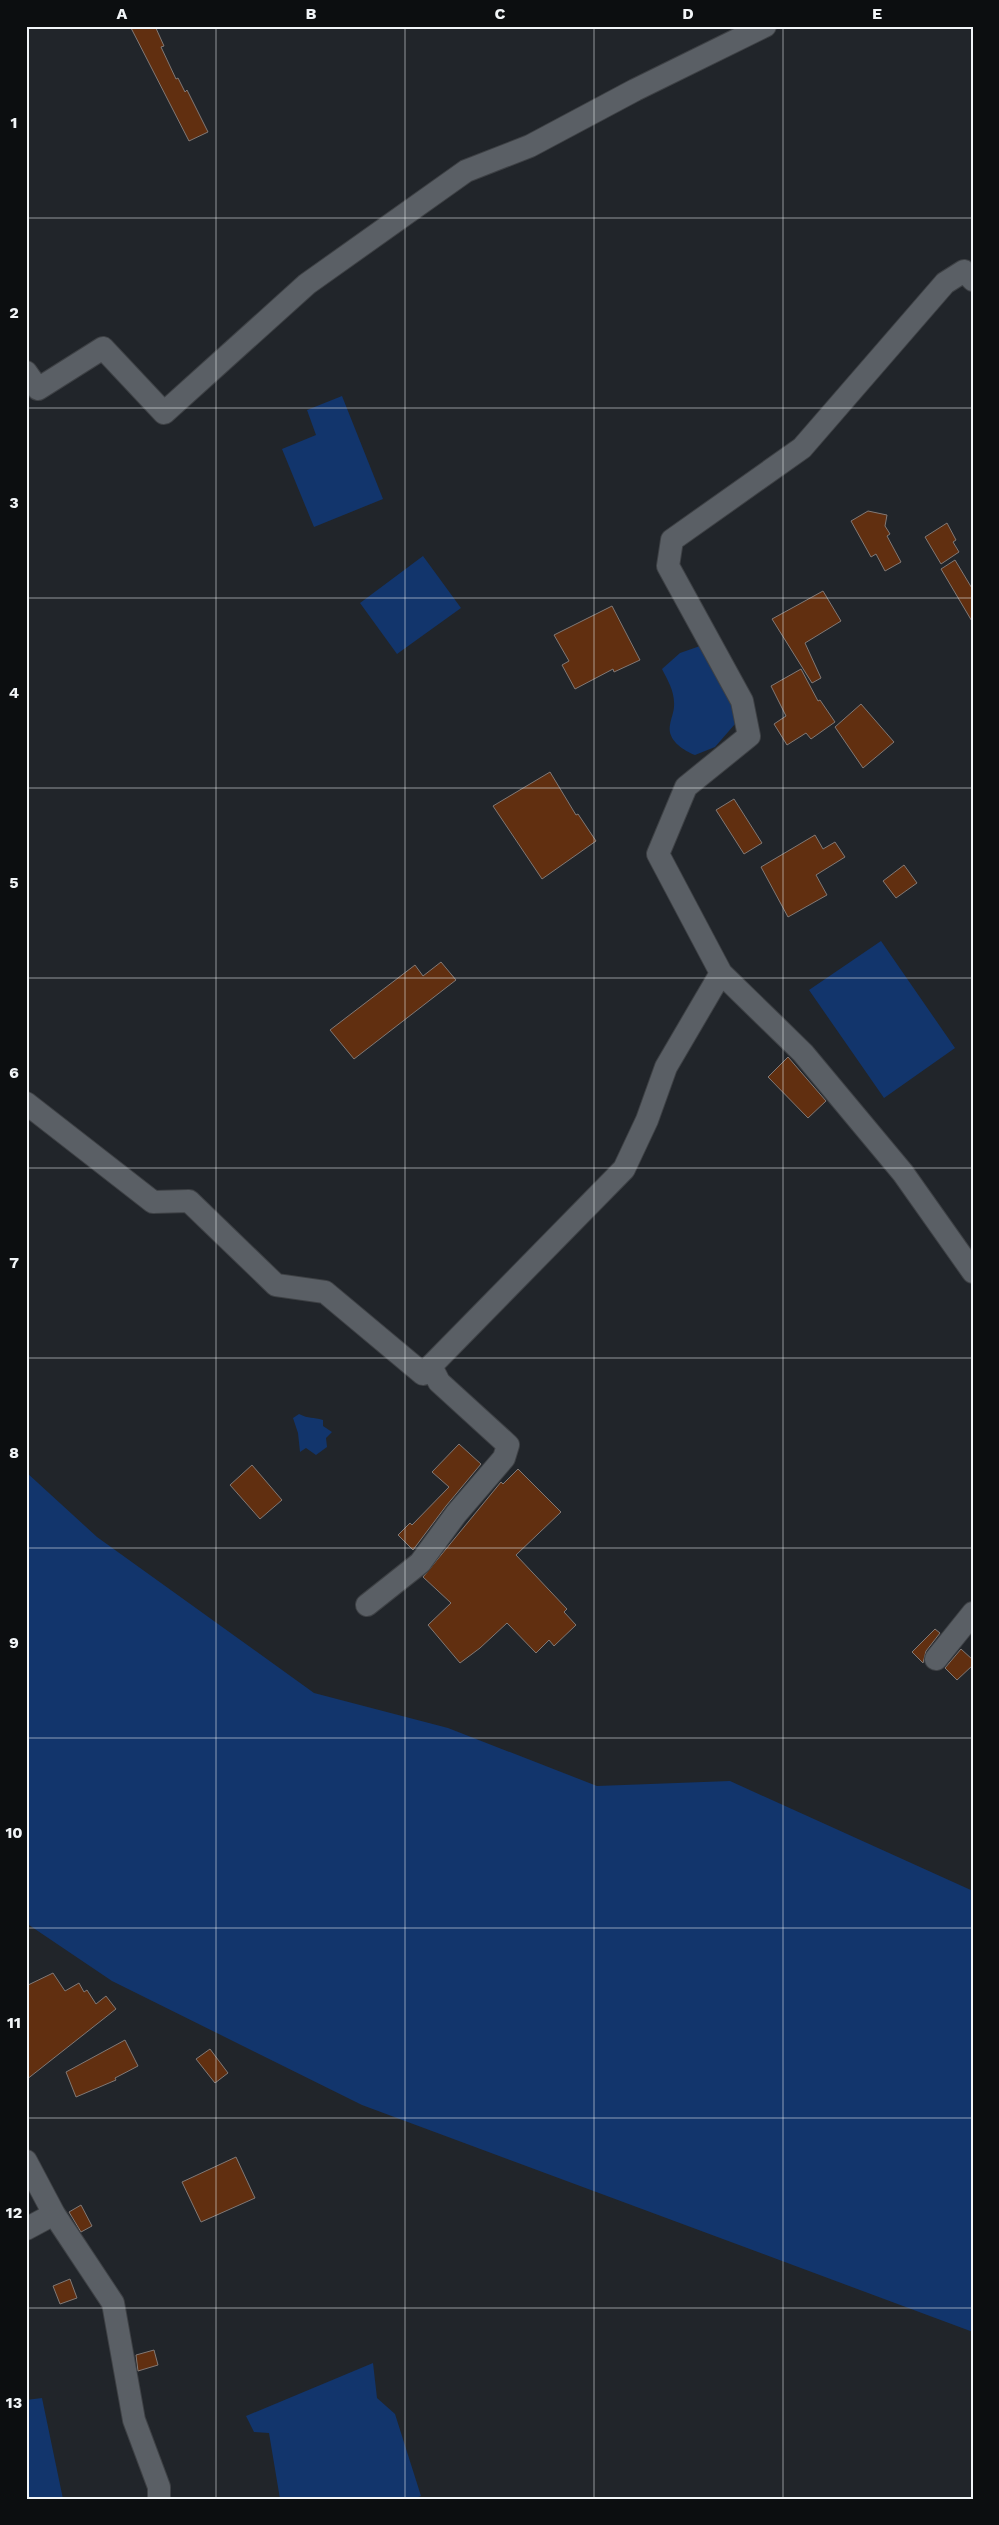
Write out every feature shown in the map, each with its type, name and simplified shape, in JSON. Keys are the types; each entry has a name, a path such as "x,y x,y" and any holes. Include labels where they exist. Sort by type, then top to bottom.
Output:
{"street":[{"path":"26,372 38,389 102,348 164,413 307,284 466,171 530,146 635,90 765,26"},
{"path":"973,280 964,272 945,283 802,448 672,540 668,566 742,701 749,736 686,787 658,854 721,973 803,1053 903,1173 973,1272"},
{"path":"26,1103 152,1202 189,1201 276,1285 325,1292 423,1374 624,1169 647,1120 666,1067 721,973"},
{"path":"368,1605 420,1564 456,1514 504,1458 508,1445 439,1382 431,1366"},
{"path":"936,1659 973,1613"},
{"path":"26,2161 54,2214 113,2303 134,2420 159,2487 158,2499"},
{"path":"26,2229 54,2214"}],"water":[{"path":"342,396 383,499 314,527 282,449 316,435 307,410"},
{"path":"423,556 461,608 397,654 360,603"},
{"path":"700,646 728,692 735,724 715,747 695,755 677,744 671,735 670,725 674,701 671,687 662,669 680,653"},
{"path":"881,941 955,1048 884,1098 809,990"},
{"path":"299,1414 323,1420 323,1426 332,1432 326,1438 327,1447 316,1455 306,1448 300,1452 298,1433 293,1418"},
{"path":"26,1472 97,1537 314,1693 448,1728 597,1786 730,1781 973,1891 973,2332 362,2105 112,1981 26,1923"},
{"path":"373,2363 377,2398 395,2414 421,2496 413,2499 280,2499 269,2433 254,2432 246,2416"},
{"path":"42,2398 63,2499 26,2499 26,2400"}],"building":[{"path":"130,26 155,26 164,46 161,47 176,79 178,78 185,92 187,90 208,132 189,141"},
{"path":"868,511 887,515 885,526 890,534 887,536 901,562 885,571 876,554 871,557 851,521"},
{"path":"947,523 956,540 953,542 959,552 941,564 925,537"},
{"path":"955,560 973,590 973,623 941,569"},
{"path":"823,591 841,621 805,643 821,678 812,683 772,619"},
{"path":"612,606 640,660 614,672 613,669 575,689 562,665 569,661 554,635"},
{"path":"801,669 818,701 820,700 835,722 811,739 806,733 787,745 774,724 786,716 771,686"},
{"path":"861,704 894,742 863,768 835,727"},
{"path":"550,772 576,815 578,814 596,841 542,879 493,806"},
{"path":"734,799 762,843 744,854 716,810"},
{"path":"815,835 823,849 835,842 845,857 816,875 827,895 788,917 761,867"},
{"path":"904,865 917,883 896,898 883,881"},
{"path":"441,962 456,980 354,1059 330,1030 415,965 423,976"},
{"path":"788,1057 826,1101 808,1118 768,1077"},
{"path":"459,1444 481,1464 413,1550 398,1535 410,1523 412,1525 449,1487 432,1472"},
{"path":"252,1465 282,1500 260,1519 230,1485"},
{"path":"518,1469 561,1512 516,1555 567,1609 564,1612 576,1625 554,1646 549,1640 536,1653 507,1623 480,1648 460,1663 428,1625 451,1603 423,1577 501,1482 503,1484"},
{"path":"935,1629 940,1633 926,1651 923,1663 912,1652"},
{"path":"961,1649 973,1660 973,1665 957,1680 945,1668"},
{"path":"53,1973 65,1991 79,1983 84,1992 87,1990 96,2004 106,1996 116,2009 26,2080 26,1986"},
{"path":"125,2040 138,2066 115,2078 116,2080 76,2097 66,2072"},
{"path":"210,2049 228,2073 215,2083 196,2059"},
{"path":"236,2157 255,2198 201,2222 182,2182"},
{"path":"81,2205 92,2226 81,2232 69,2212"},
{"path":"70,2279 77,2298 60,2304 53,2286"},
{"path":"154,2350 158,2365 138,2371 136,2355"}]}
